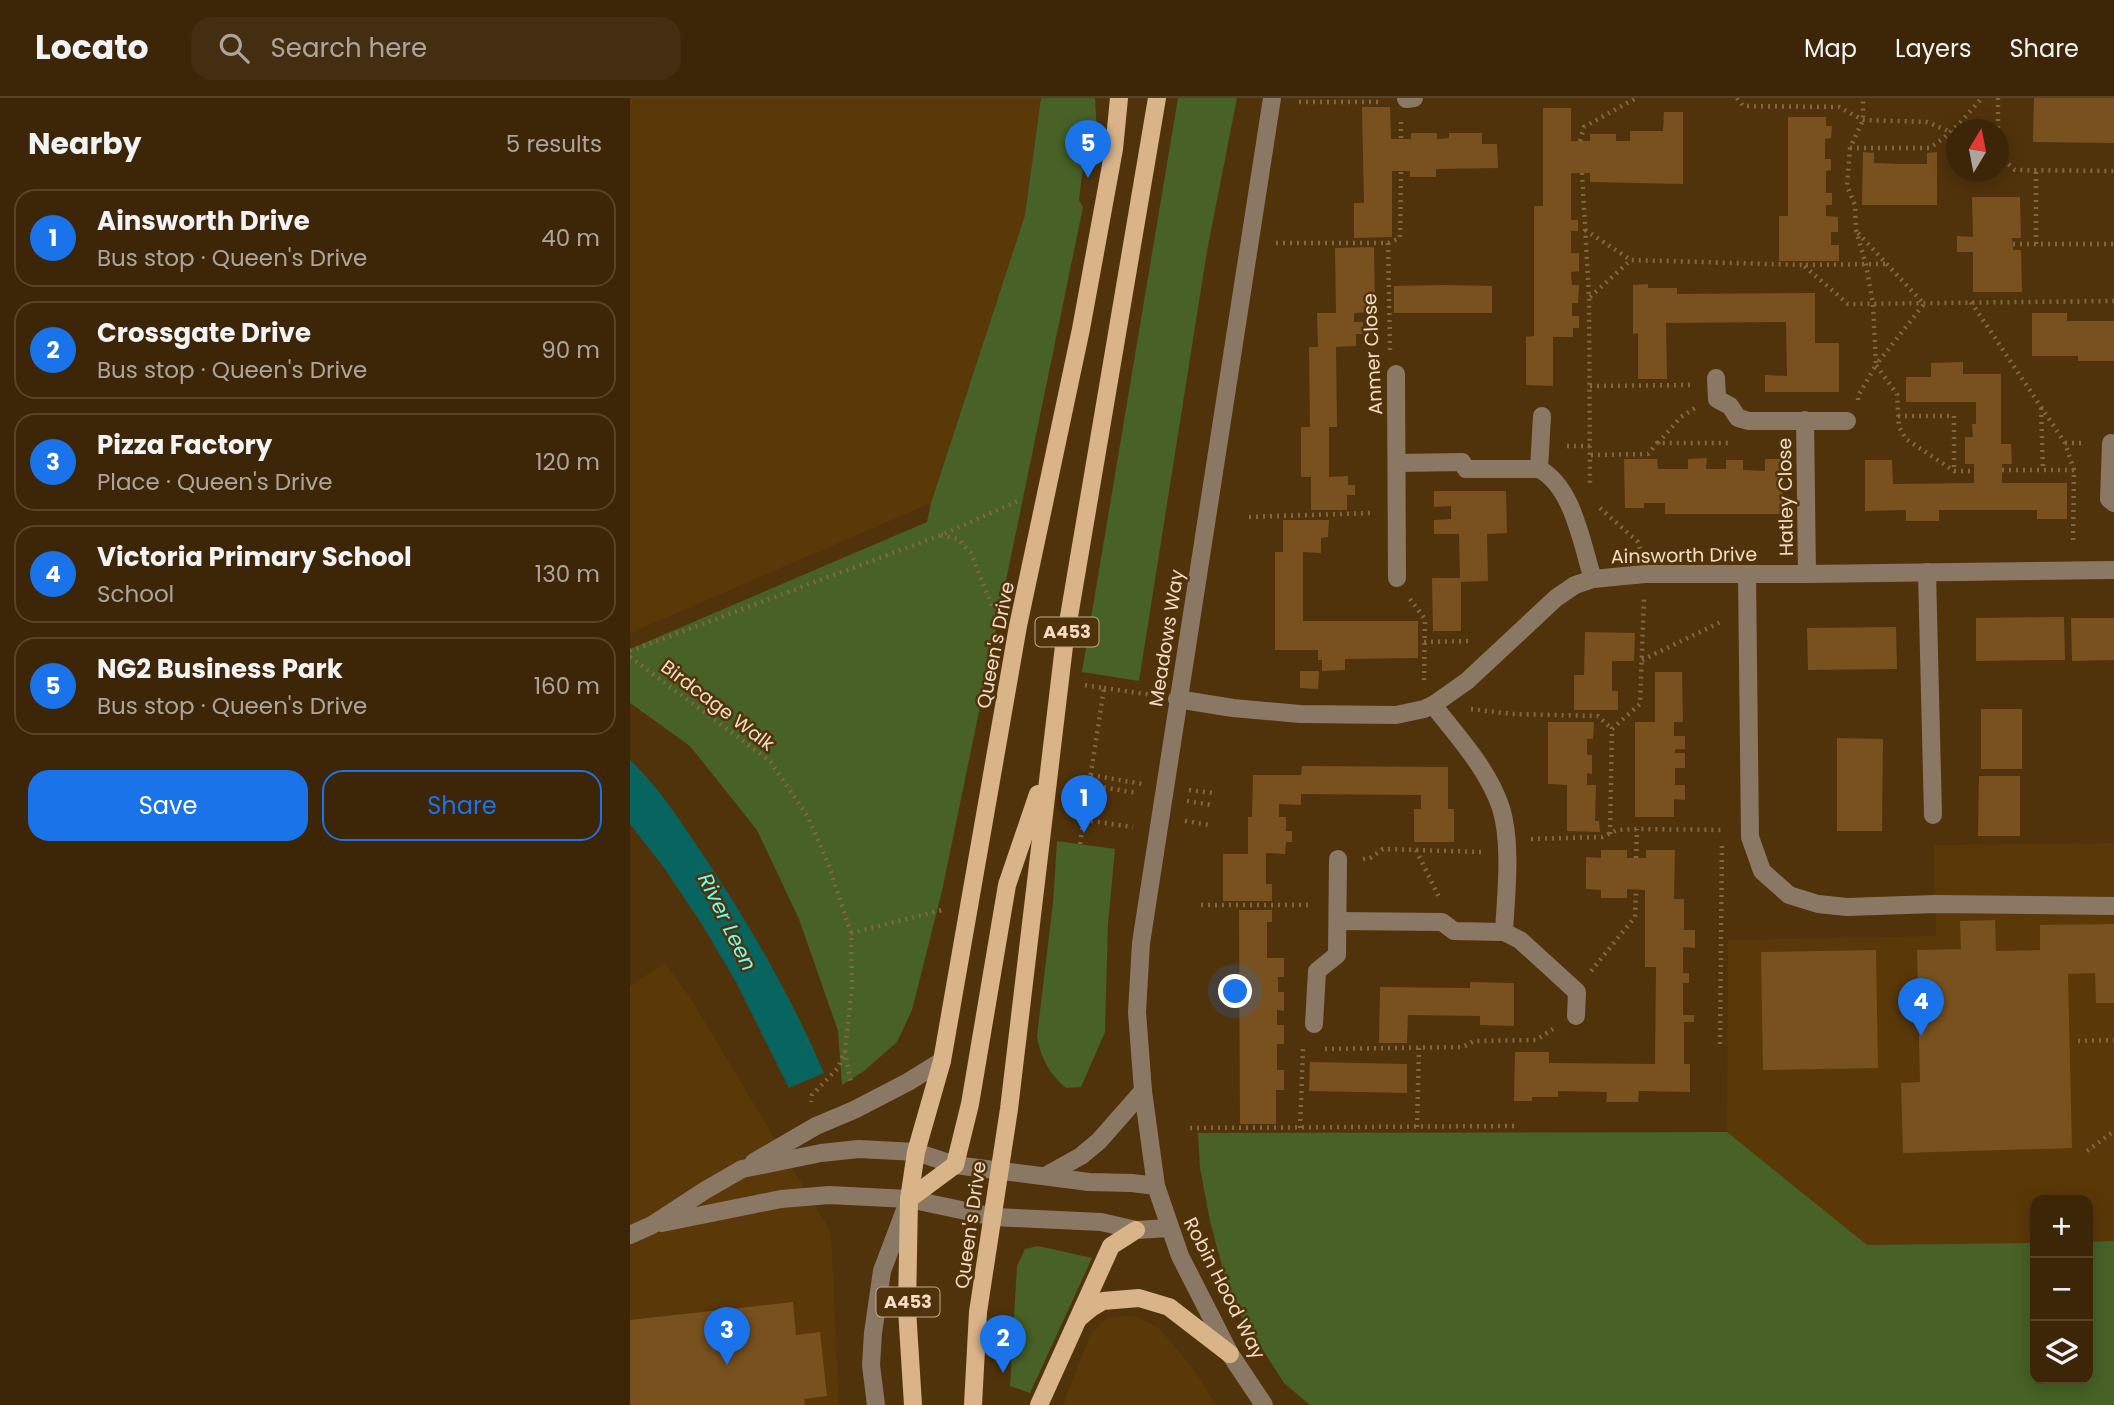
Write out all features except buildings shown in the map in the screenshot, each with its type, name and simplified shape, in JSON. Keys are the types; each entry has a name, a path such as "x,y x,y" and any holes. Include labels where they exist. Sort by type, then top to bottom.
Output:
{"main road":[{"name":"Queen's Drive","path":"913,1405 908,1333 909,1199 916,1152 942,1061 1018,626 1081,329 1114,149 1119,98"},
{"name":"Queen's Drive","path":"973,1405 978,1311 1009,1109 1064,646 1157,98"},
{"name":"Queen's Drive","path":"909,1199 955,1166 970,1104 1007,886 1049,759"},
{"path":"1039,1405 1111,1246 1136,1230"},
{"path":"1076,1321 1103,1301 1139,1298 1169,1307 1230,1354"}],"street":[{"name":"Meadows Way","path":"1156,1186 1143,1091 1137,1012 1141,943 1272,98"},
{"name":"Anmer Close","path":"1396,374 1397,578"},
{"name":"Hatley Close","path":"1716,387 1738,418 1749,421 1847,421"},
{"path":"1539,469 1542,416"},
{"name":"Hatley Close","path":"1805,420 1807,574"},
{"path":"2110,443 2109,499 2114,503"},
{"path":"1397,463 1462,462 1466,469 1539,469 1554,480 1566,496 1593,579"},
{"name":"Ainsworth Drive","path":"1177,699 1233,708 1300,714 1396,715 1429,707 1475,674 1556,598 1575,585 1593,579 1645,574 2114,570"},
{"path":"1927,572 1933,816"},
{"path":"1747,574 1750,836 1762,871 1789,895 1847,907 1935,904 2114,906"},
{"path":"1429,707 1473,755 1486,775 1501,808 1506,846 1504,932"},
{"path":"1314,1024 1317,971 1337,955 1338,859"},
{"path":"1338,912 1504,932 1520,940 1577,992 1576,1016"},
{"path":"630,1235 652,1225 704,1191 816,1126 854,1110 942,1061"},
{"path":"1045,1176 1081,1156 1099,1141 1143,1091"},
{"path":"742,1169 821,1153 872,1149 916,1152 955,1166 1089,1182 1156,1186"},
{"name":"Robin Hood Way","path":"1156,1186 1180,1256 1230,1354 1264,1405"},
{"path":"652,1225 781,1199 829,1195 909,1199 994,1217 1101,1222 1136,1230 1169,1228"},
{"name":"Queen's Drive","path":"876,1405 871,1366 881,1272 909,1199"}],"path":[{"path":"1580,141 1584,127 1636,98"},
{"path":"1737,98 1743,106 1839,107 1863,120 1927,122 1946,130"},
{"path":"1863,98 1863,120 1850,148 1847,186 1855,205 1856,230 1873,304 1876,365 1897,394 1899,427 1906,439 1954,471 1973,471"},
{"path":"1965,119 1982,98"},
{"path":"1998,98 1998,119"},
{"path":"1299,102 1401,102 1410,99"},
{"path":"1850,148 1929,148 1946,138"},
{"path":"2009,165 2015,170 2114,171"},
{"path":"2036,170 2036,244"},
{"path":"1276,243 1388,243 1400,238 1401,171"},
{"path":"1583,173 1584,229 1590,297 1590,499"},
{"path":"1584,229 1631,260 1803,265 1885,264"},
{"path":"1856,230 1924,304"},
{"name":"Anmer Close","path":"1388,243 1390,367 1396,374"},
{"path":"2013,244 2114,244"},
{"path":"1590,297 1631,260"},
{"path":"1803,265 1848,304 2114,301"},
{"path":"1971,302 2065,443 2074,470 2073,570"},
{"path":"1847,421 1857,421 1858,396 1876,365 1924,304"},
{"path":"1590,386 1716,387"},
{"path":"1591,455 1648,454 1681,417 1716,387"},
{"path":"2041,407 2043,470"},
{"path":"1898,416 1954,416 1954,471"},
{"path":"1657,443 1738,443"},
{"path":"2002,470 2074,470"},
{"name":"Birdcage Walk","path":"630,651 941,535 1024,499"},
{"path":"1599,508 1638,542 1645,574 1640,704 1612,729 1610,834"},
{"path":"1249,517 1397,513"},
{"path":"941,535 958,540 971,552 995,611"},
{"path":"1397,578 1400,587 1425,619 1429,707 1511,714 1598,716 1612,729"},
{"path":"1642,660 1723,621"},
{"name":"Birdcage Walk","path":"630,657 770,761 808,817 828,863 851,933 852,988 845,1050 838,1069 812,1095 810,1104 816,1126"},
{"path":"1104,688 1177,699"},
{"path":"1084,820 1158,830"},
{"path":"1636,858 1637,829"},
{"path":"1338,859 1370,858 1383,849 1506,846 1602,836 1617,830 1723,830"},
{"path":"1416,850 1441,901 1448,926"},
{"path":"1577,992 1635,917 1636,890"},
{"path":"1200,905 1338,912"},
{"path":"851,933 942,910"},
{"path":"1300,1128 1303,1049 1463,1047 1474,1041 1536,1040 1576,1016"},
{"path":"2078,1041 2114,1040"},
{"path":"1418,1127 1419,1048"},
{"path":"1189,1128 1515,1126"},
{"path":"2087,1152 2114,1131"}],"shaded area":[{"path":"630,98 1041,98 1025,215 931,503 630,633"},
{"path":"2114,843 2114,1405 1310,1405 1284,1383 1231,1300 1210,1221 1200,1168 1198,1133 1727,1132 1728,940 1936,936 1934,845"},
{"path":"665,963 691,999 831,1232 839,1405 630,1405 630,986"},
{"path":"1135,1315 1160,1329 1194,1370 1216,1405 1064,1405 1091,1333 1108,1317"}],"green space":[{"path":"1041,98 1095,98 1097,133 1093,164 1083,167 1079,200 1083,207 942,891 912,1010 897,1042 864,1071 842,1085 838,1031 799,919 757,830 690,746 630,703 630,649 927,522 1025,215"},
{"path":"1178,98 1237,98 1207,251 1139,681 1082,672"},
{"path":"1057,841 1115,849 1108,924 1105,1032 1081,1087 1066,1088 1055,1077 1043,1059 1037,1036 1053,903"},
{"path":"1727,1132 1867,1245 2030,1243 2030,1384 2093,1384 2093,1242 2114,1241 2114,1405 1310,1405 1284,1383 1231,1300 1210,1221 1200,1168 1198,1133"},
{"path":"1038,1246 1092,1258 1030,1393 1010,1386 1017,1266 1025,1249"}],"water":[{"name":"River Leen","path":"630,760 672,809 740,913 785,991 824,1073 789,1088 736,982 703,926 665,869 630,824"}],"place":[{"name":"NG2 Business Park","path":"1088,178"},
{"name":"Ainsworth Drive","path":"1084,833"},
{"name":"Victoria Primary School","path":"1921,1036"},
{"name":"Pizza Factory","path":"727,1365"},
{"name":"Crossgate Drive","path":"1003,1373"}]}
